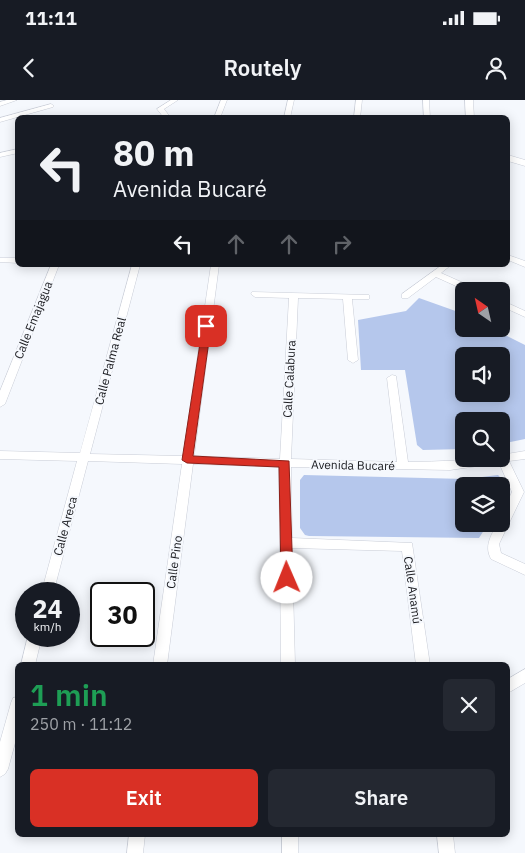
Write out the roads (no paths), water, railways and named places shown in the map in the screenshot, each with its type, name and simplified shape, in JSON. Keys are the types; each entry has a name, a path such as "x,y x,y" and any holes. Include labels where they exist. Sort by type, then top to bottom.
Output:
{"street":[{"path":"0,104 14,100"},
{"path":"165,115 160,109 175,100"},
{"path":"218,115 224,100"},
{"path":"288,115 291,100"},
{"path":"357,115 359,100"},
{"path":"426,100 427,115"},
{"path":"469,100 470,115"},
{"path":"19,115 52,106"},
{"path":"0,120 15,116"},
{"path":"0,155 15,152"},
{"path":"510,159 525,163"},
{"path":"510,258 525,264"},
{"path":"0,260 15,261"},
{"name":"Calle Emajagua","path":"0,404 54,267"},
{"name":"Calle Palma Real","path":"83,457 135,267"},
{"name":"Calle Pino","path":"160,662 215,267"},
{"path":"405,296 444,267"},
{"path":"435,274 455,283"},
{"path":"254,294 366,297"},
{"name":"Calle Calabura","path":"288,662 285,463 294,295"},
{"path":"347,296 353,360"},
{"path":"510,307 525,314"},
{"path":"392,378 403,466"},
{"name":"Avenida Bucaré","path":"0,455 403,466 455,465"},
{"name":"Avenida Bucaré","path":"510,458 525,455"},
{"name":"Calle Areca","path":"50,582 83,457"},
{"path":"506,467 518,492 493,544 495,556 525,570"},
{"name":"Calle Anamú","path":"287,543 408,546 423,662"},
{"path":"29,662 32,647"},
{"path":"510,686 525,676"},
{"path":"0,769 15,715"},
{"path":"134,853 137,837"},
{"path":"290,837 290,853"},
{"path":"445,837 447,853"}]}
